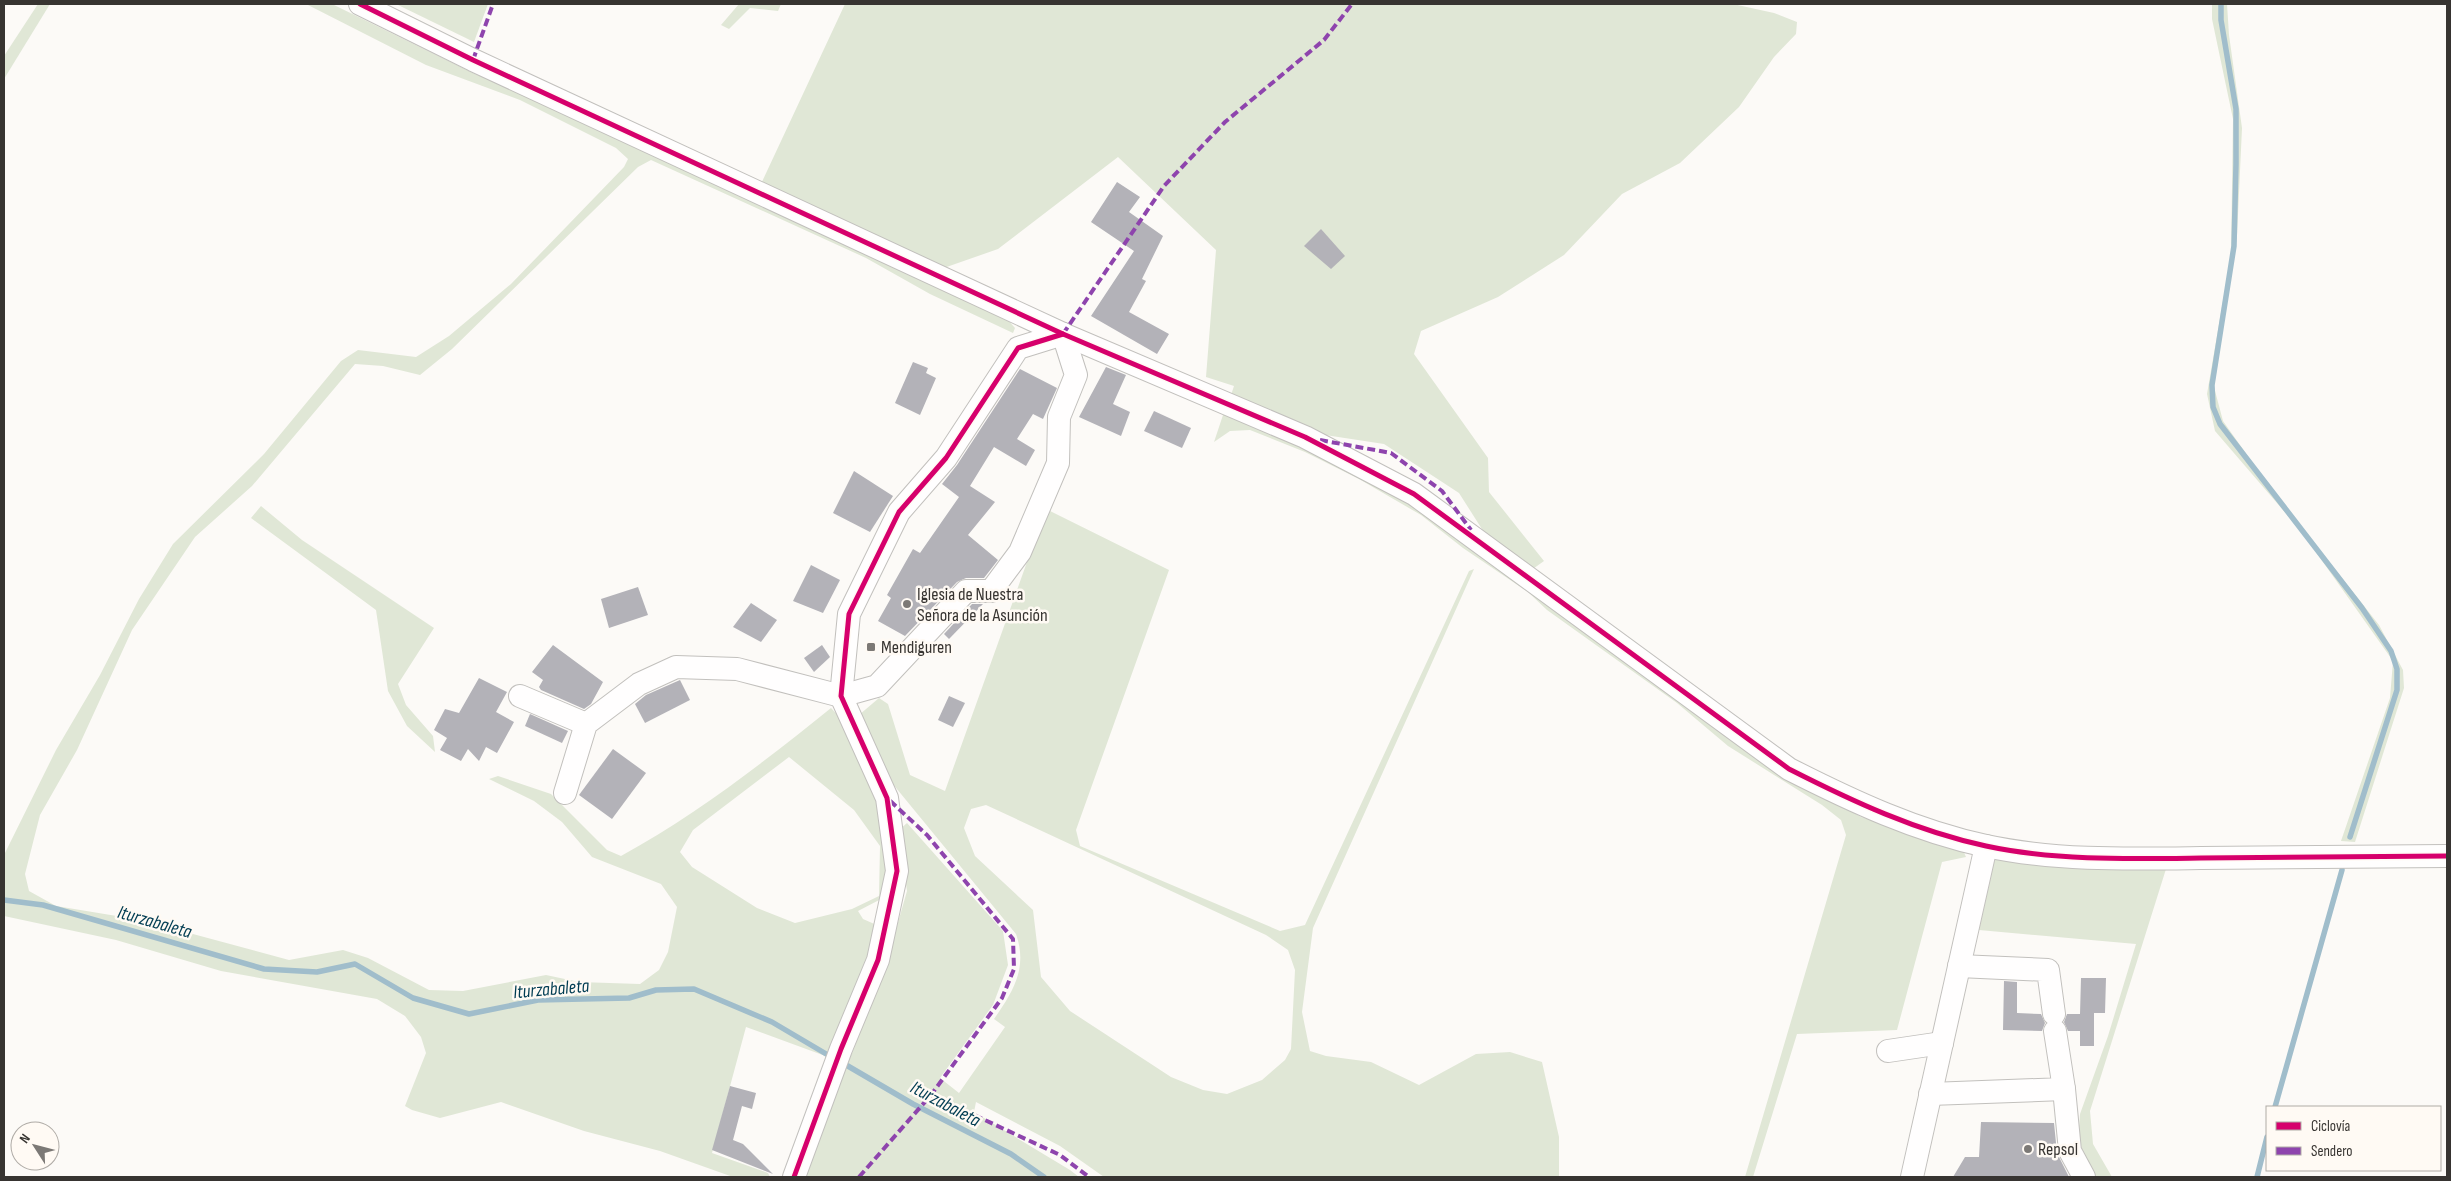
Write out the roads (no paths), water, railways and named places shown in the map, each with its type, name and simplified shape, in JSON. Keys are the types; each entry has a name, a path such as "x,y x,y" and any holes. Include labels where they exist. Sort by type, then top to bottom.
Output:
{"street":[{"path":"360,4 473,60 1062,334 1305,437 1414,494 1789,769 1857,804 1911,825 1986,846 2044,855 2128,859 2447,856"},
{"path":"565,793 586,724 639,684 676,668 737,669 841,696 877,686 966,591 991,591 1020,552 1058,463 1059,417 1076,375 1062,334"},
{"path":"794,1177 841,1049 878,960 897,871 887,798 841,696 849,614 899,512 946,458 1018,348 1062,334"},
{"path":"520,696 586,724"},
{"path":"1912,1177 1986,846"},
{"path":"1959,966 2048,970 2064,1089 2070,1151 2084,1177"},
{"path":"1888,1051 1942,1043"},
{"path":"1930,1094 2064,1089"}],"waterway":[{"path":"2221,4 2221,20 2236,109 2236,164 2234,246 2212,385 2213,407 2220,424 2362,608 2391,651 2397,669 2397,690 2350,837"},
{"path":"2275,1106 2342,870"},
{"name":"Iturzabaleta","path":"4,900 43,905 264,969 317,972 355,964 413,998 469,1014 538,1000 629,998 656,990 694,989 772,1022 833,1058"},
{"name":"Iturzabaleta","path":"841,1062 913,1104 1011,1154 1044,1177"},
{"path":"2257,1177 2266,1141"}],"place":[{"name":"Iglesia de Nuestra Señora de la Asunción","path":"907,604"},
{"name":"Mendiguren","path":"871,647"},
{"name":"Repsol","path":"2028,1149"}]}
